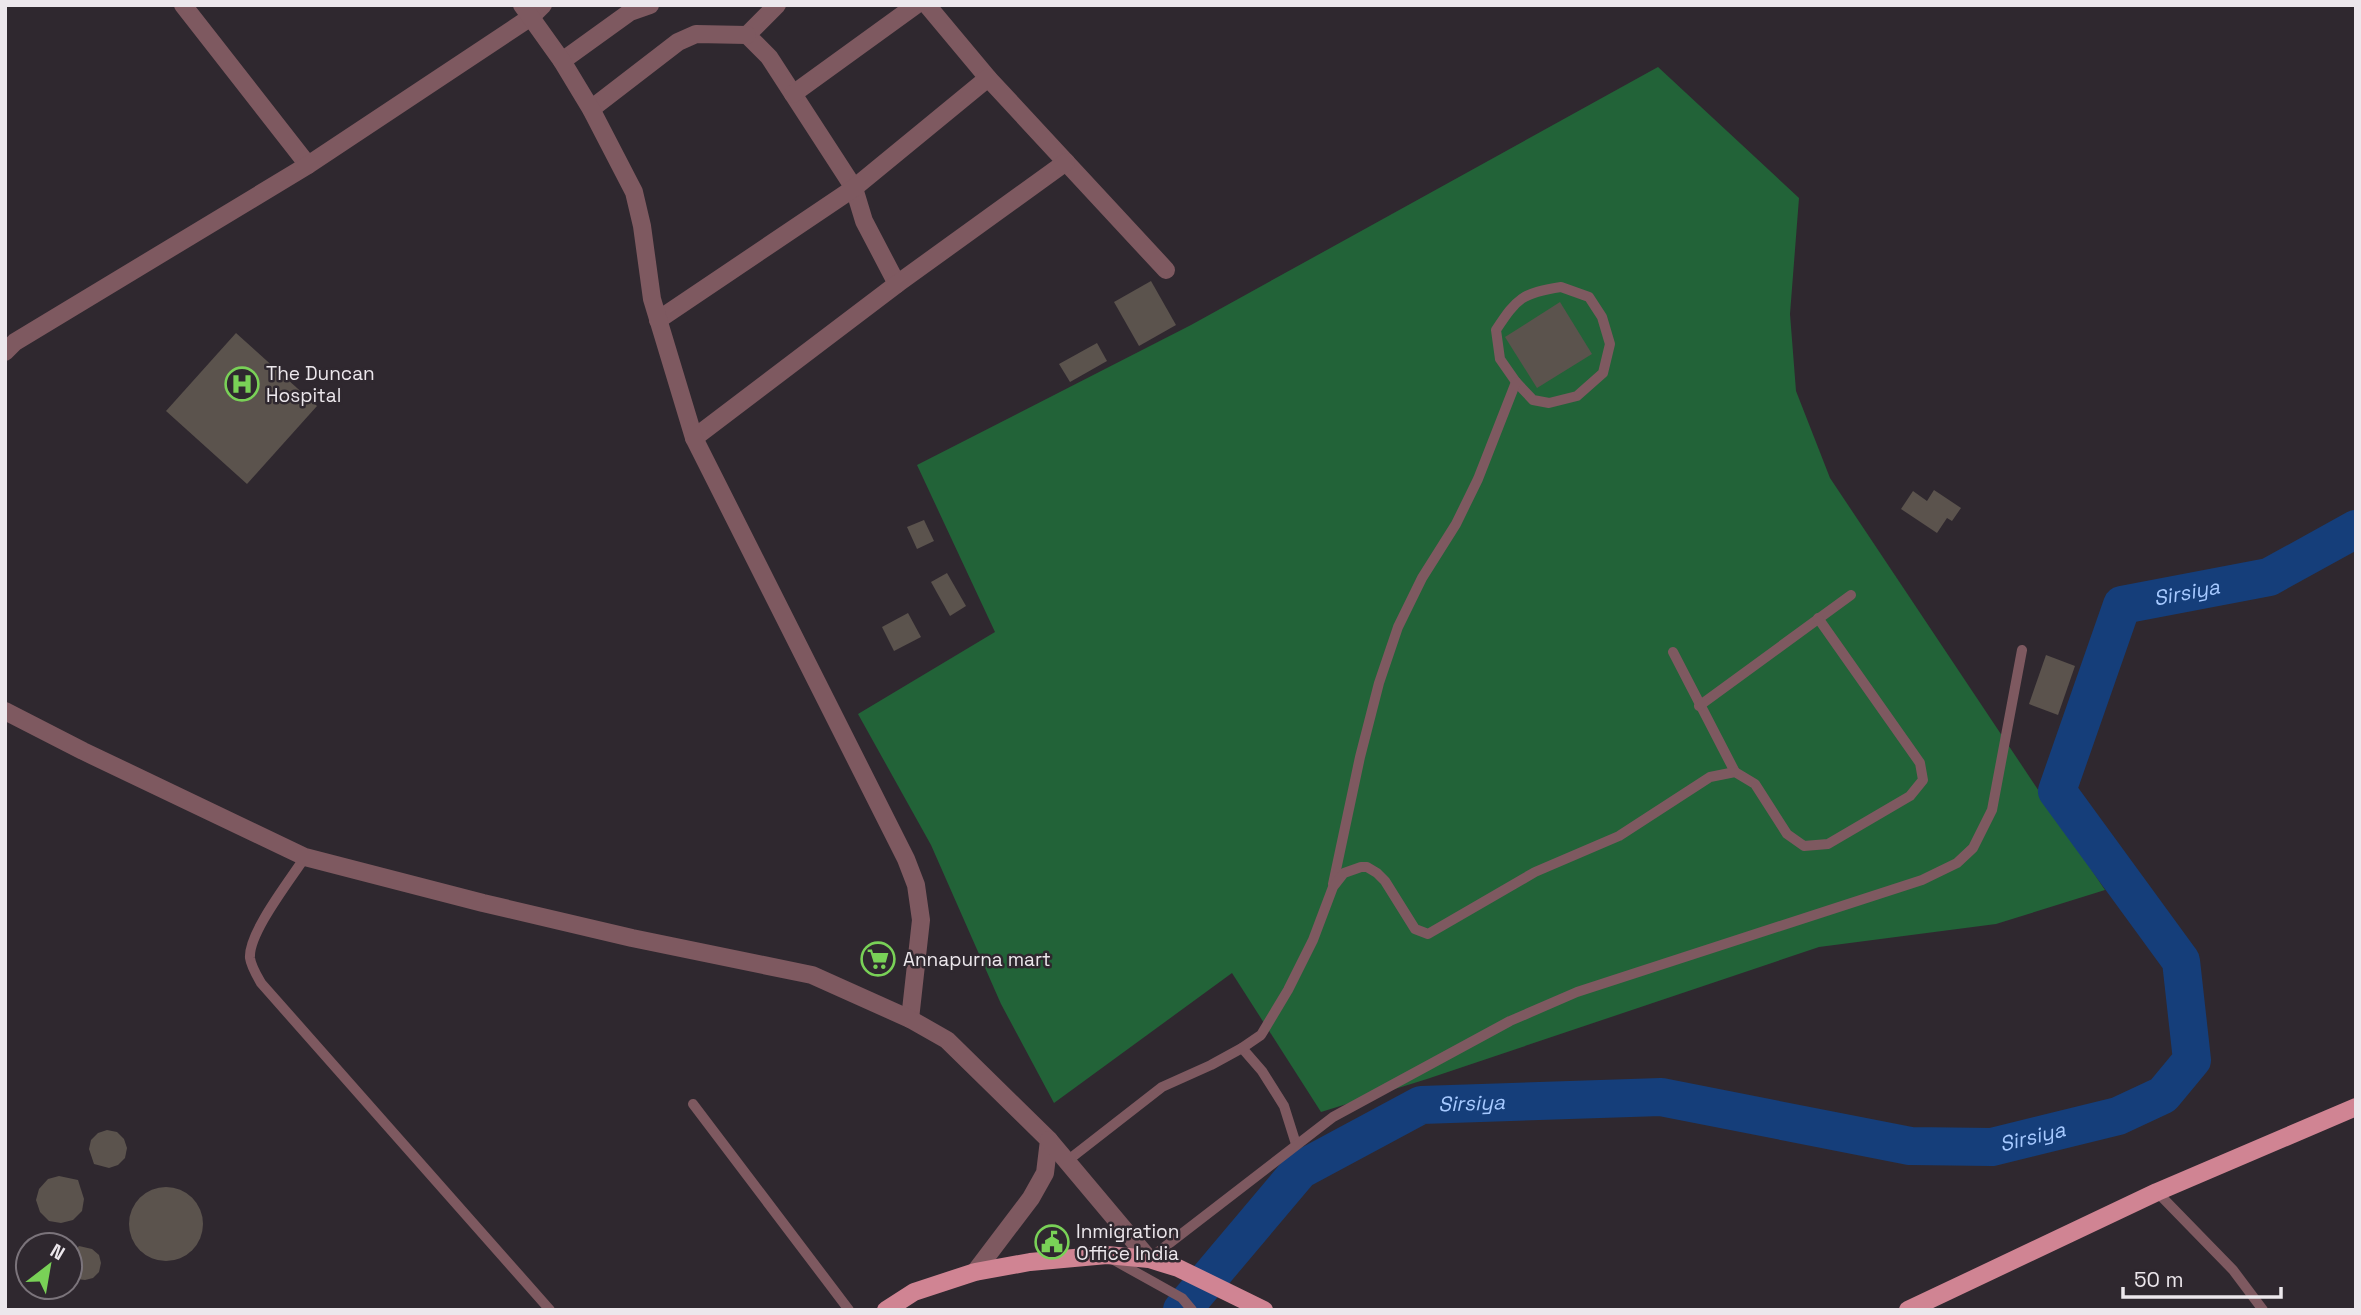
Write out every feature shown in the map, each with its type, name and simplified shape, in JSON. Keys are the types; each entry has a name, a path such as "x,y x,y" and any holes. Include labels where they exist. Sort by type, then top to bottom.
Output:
{"main road":[{"path":"1909,1310 2157,1192 2356,1107"},
{"path":"886,1310 914,1292 975,1272 1030,1262 1107,1255 1149,1259 1178,1268 1264,1310"}],"street":[{"path":"183,5 308,165"},
{"path":"562,61 630,12 650,5"},
{"path":"747,35 777,5"},
{"path":"793,94 916,5"},
{"path":"927,5 988,78 1166,270"},
{"path":"5,352 15,342 308,165 532,9 592,109 634,192 642,226 652,299 694,438 906,859 916,886 921,920 910,1019"},
{"path":"592,109 678,42 696,34 747,35 769,57 854,188 864,221 897,284"},
{"path":"658,320 854,188 988,78"},
{"path":"694,438 897,284 1066,162"},
{"path":"5,711 305,857 605,932 812,975 910,1019 947,1040 1049,1139 1149,1259"},
{"path":"975,1272 1031,1198 1045,1173 1049,1139"}],"lane":[{"path":"1560,287 1589,297 1602,317 1610,344 1603,373 1577,396 1549,403 1533,400 1516,382 1500,359 1496,330 1513,304 1532,291 1560,287"},
{"path":"1067,1161 1162,1087 1211,1065 1261,1035 1288,990 1313,940 1333,887 1360,757 1379,683 1398,627 1422,578 1456,524 1478,479 1516,382"},
{"path":"1699,706 1851,595"},
{"path":"1673,652 1735,772 1755,784 1787,834 1804,846 1828,844 1910,796 1923,779 1920,763 1818,618"},
{"path":"1149,1259 1296,1144 1345,1111 1510,1021 1566,997 1651,967 1922,880 1957,863 1973,848 1992,810 2022,650"},
{"path":"1333,887 1344,873 1367,867 1385,881 1415,929 1428,934 1535,872 1619,836 1710,777 1735,772"},
{"path":"305,857 256,931 250,960 261,984 550,1310"},
{"path":"1242,1048 1262,1071 1284,1106 1296,1144"},
{"path":"693,1104 849,1310"},
{"path":"2157,1192 2233,1270 2263,1310"},
{"path":"1107,1255 1182,1298 1192,1310"}],"green space":[{"path":"1658,67 1799,198 1790,314 1796,391 1830,478 2105,890 1996,924 1819,947 1321,1112 1232,973 1054,1103 1001,1004 931,845 858,714 995,632 917,465 1191,325"}],"building":[{"path":"1151,281 1176,325 1139,346 1114,302"},
{"path":"1560,302 1592,354 1537,388 1505,337"},
{"path":"236,333 317,406 247,484 166,411"},
{"path":"1097,343 1107,361 1070,382 1059,364"},
{"path":"1934,490 1961,508 1952,521 1947,518 1937,533 1901,509 1913,491 1927,501"},
{"path":"924,520 934,541 917,549 907,527"},
{"path":"947,573 966,606 950,616 931,582"},
{"path":"908,613 921,637 894,651 882,627"},
{"path":"2046,655 2075,666 2058,715 2029,704"},
{"path":"107,1130 117,1132 124,1139 127,1148 125,1158 118,1165 109,1168 94,1164 89,1149 91,1140 98,1133"},
{"path":"59,1176 78,1180 84,1199 82,1211 73,1220 61,1223 49,1221 40,1212 36,1200 39,1189 48,1179"},
{"path":"166,1187 187,1193 197,1203 203,1224 197,1245 187,1255 166,1261 145,1255 135,1245 129,1224 135,1203 145,1193"},
{"path":"84,1247 99,1255 101,1263 99,1272 93,1278 85,1280"}],"waterway":[{"name":"Sirsiya","path":"1182,1310 1300,1170 1421,1105 1661,1097 1910,1146 1992,1147 2118,1116 2163,1095 2192,1060 2181,961 2057,791 2122,605 2269,577 2356,529"}],"place":[{"name":"The Duncan Hospital","path":"242,384"},
{"name":"Annapurna mart","path":"878,959"},
{"name":"Inmigration Office India","path":"1052,1242"}]}
